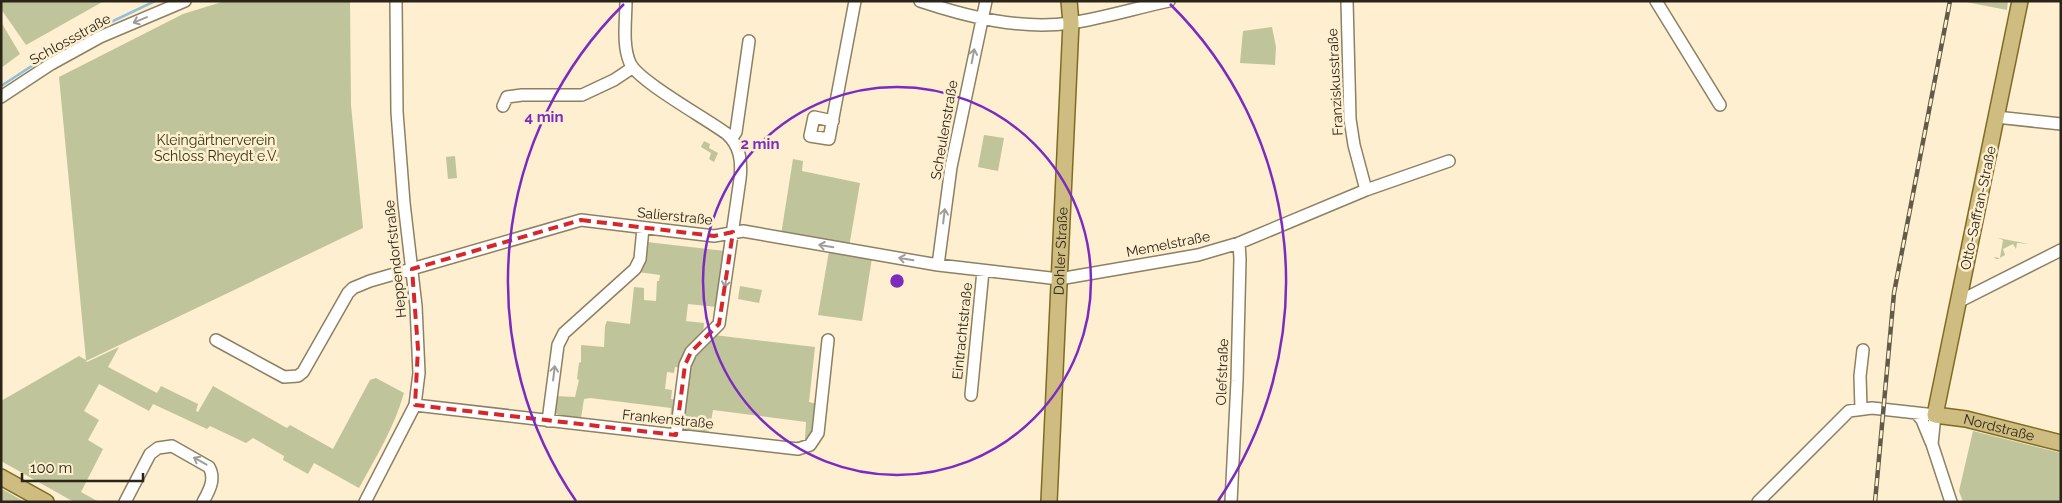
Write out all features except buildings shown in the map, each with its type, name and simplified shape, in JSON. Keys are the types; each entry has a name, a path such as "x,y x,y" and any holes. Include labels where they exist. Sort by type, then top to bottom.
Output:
{"main road":[{"name":"Dohler Straße","path":"1049,502 1070,23 1069,1"},
{"name":"Otto-Saffran-Straße","path":"1936,415 2020,1"},
{"name":"Nordstraße","path":"1936,415 1966,418 2061,443"},
{"path":"1,477 46,502"}],"street":[{"name":"Schlossstraße","path":"1,97 51,64 100,37 185,1"},
{"name":"Heppendorfstraße","path":"365,502 415,404 419,373 416,306 397,112 396,1"},
{"path":"626,1 627,50 632,68 647,81 732,138 740,155 741,169 719,324 691,352 685,365 676,435"},
{"path":"833,121 855,1"},
{"path":"920,1 981,19 1018,24 1070,23 1169,1"},
{"name":"Scheulenstraße","path":"938,265 951,167 986,1"},
{"name":"Franziskusstraße","path":"1347,1 1350,119 1354,145 1366,190"},
{"path":"1656,1 1720,105"},
{"path":"732,138 736,132 749,41"},
{"path":"503,106 507,97 522,95 582,95 614,80 632,68"},
{"path":"1996,117 2061,124"},
{"name":"Memelstraße","path":"938,265 1059,279 1198,255 1239,243 1366,190 1449,161"},
{"name":"Salierstraße","path":"216,340 284,377 298,376 303,372 353,288 370,281 581,220 714,236 743,231 938,265"},
{"path":"548,421 558,345 564,333 635,269 640,260 643,228"},
{"name":"Olefstraße","path":"1231,502 1237,381 1239,243"},
{"path":"1958,302 2061,250"},
{"name":"Eintrachtstraße","path":"971,395 983,271"},
{"name":"Frankenstraße","path":"415,404 798,449 810,445 818,433 828,340"},
{"path":"1860,409 1860,376 1863,350"},
{"path":"1758,502 1849,411 1872,408 1936,415 1932,444"},
{"path":"1916,413 1922,420 1932,444 1951,502"},
{"path":"125,502 150,454 158,448 172,446 209,467 212,472 211,486 203,502"}],"highlighted area":[{"path":"581,220 714,236 733,232 719,324 691,352 685,365 676,435 415,405 418,349 412,269"}],"green space":[{"path":"1,1 104,1 26,45 1,9"},
{"name":"Kleingärtnerverein Schloss Rheydt e.V.","path":"225,1 350,1 351,105 363,228 86,361 119,347 108,367 157,393 161,386 198,404 196,411 198,412 213,386 285,427 287,428 290,425 333,449 370,380 376,378 404,393 390,430 359,488 314,463 308,474 283,460 284,456 253,438 246,443 210,426 207,429 153,404 149,411 99,384 84,411 99,420 88,440 103,449 81,492 99,502 74,502 1,461 1,401 79,356 86,360 59,77 183,14"},
{"path":"1961,1 2008,1 2007,10"},
{"path":"1,22 20,54 1,68"},
{"path":"1272,27 1276,47 1275,65 1240,63 1243,31"},
{"path":"984,135 1004,138 998,171 978,167"},
{"path":"704,141 710,144 709,148 718,153 714,162 709,159 711,153 701,147"},
{"path":"455,156 457,178 448,179 446,157"},
{"path":"793,159 803,161 802,171 860,183 849,247 781,235"},
{"path":"1998,238 2029,244 2017,243 2016,249 2013,244 2003,249 2005,255 2000,258 2003,240"},
{"path":"647,242 725,251 717,307 688,304 686,321 704,323 703,334 682,368 675,367 674,373 667,372 665,389 672,390 671,399 677,400 675,424 670,421 671,408 590,398 584,399 581,418 557,415 555,411 556,396 575,397 579,380 577,379 579,363 581,362 581,345 604,347 607,321 630,324 634,287 644,288 644,300 656,301 657,281 659,281 660,275 638,272"},
{"path":"829,251 872,258 862,321 818,315"},
{"path":"740,286 762,290 759,303 738,299"},
{"path":"714,335 815,347 809,402 818,404 815,430 811,440 805,439 806,422 713,410 709,432 685,429 683,424 689,369 693,357"},
{"path":"1973,431 2061,453 2061,502 1963,502 1959,491"},
{"path":"2,489 25,502 1,502"}],"waterway":[{"path":"1,86 67,43 155,1"}],"railway":[{"path":"1875,502 1894,293 1950,1"}]}
